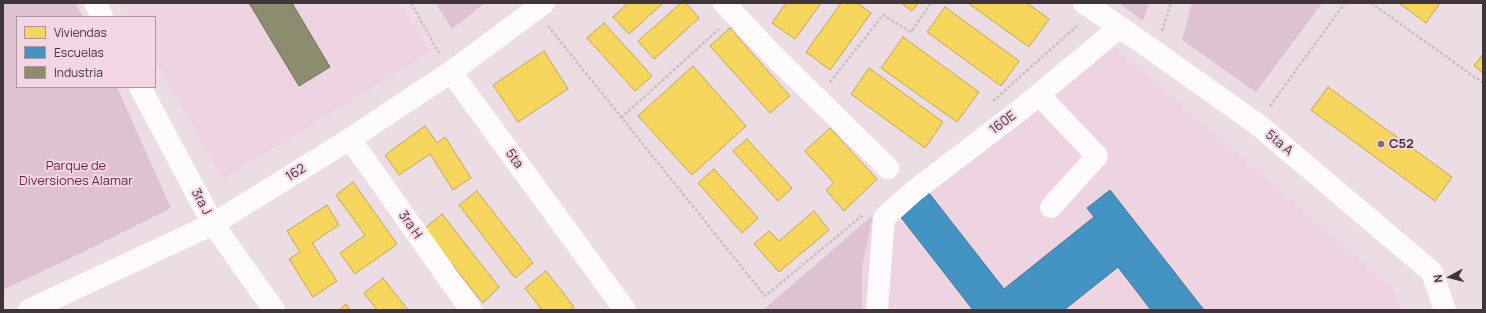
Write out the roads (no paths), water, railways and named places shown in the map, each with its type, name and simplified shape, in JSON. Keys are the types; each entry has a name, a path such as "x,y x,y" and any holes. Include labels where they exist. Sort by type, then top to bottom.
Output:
{"street":[{"path":"95,3 102,16"},
{"name":"162","path":"29,310 213,224 350,139 451,72 540,7"},
{"name":"5ta A","path":"1089,7 1120,26 1256,124 1432,272 1445,310"},
{"path":"729,9 888,168"},
{"name":"160E","path":"877,310 875,215 914,191 1039,94 1120,26"},
{"name":"5ta","path":"451,72 625,310"},
{"name":"3ra J","path":"141,88 213,224 274,310"},
{"path":"1039,94 1097,156 1052,207"},
{"name":"3ra H","path":"350,139 471,310"}],"place":[{"name":"C52","path":"1381,144"}],"park label":[{"name":"Parque de Diversiones Alamar","path":"76,174"}]}
